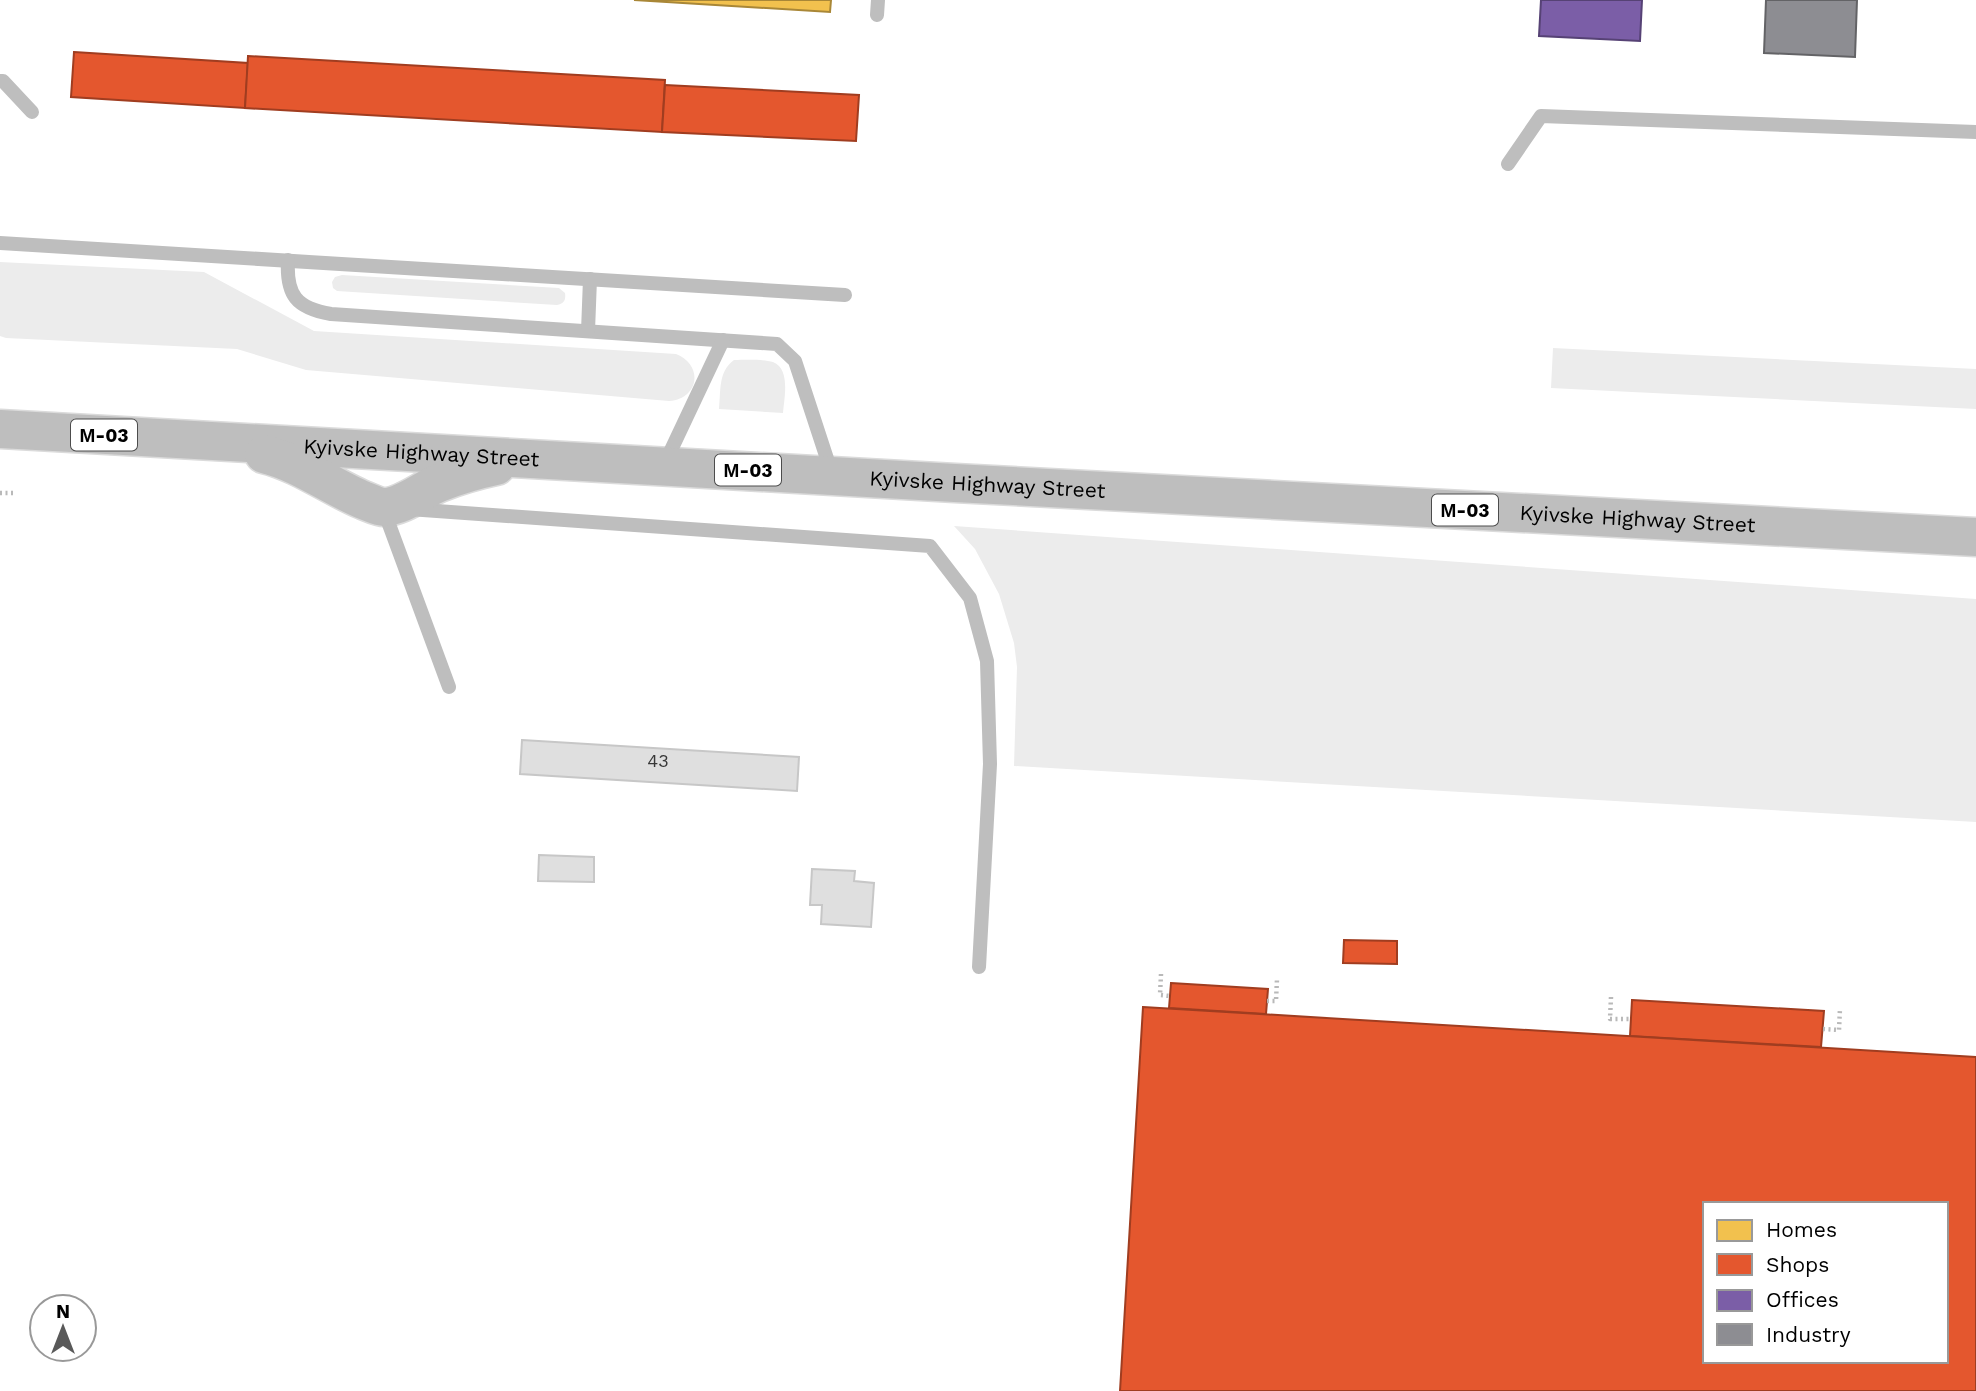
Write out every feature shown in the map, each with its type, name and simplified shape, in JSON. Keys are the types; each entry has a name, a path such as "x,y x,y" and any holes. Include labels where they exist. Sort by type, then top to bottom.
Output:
{"highway":[{"name":"Kyivske Highway Street","path":"0,429 1976,537"},
{"path":"208,441 276,457 383,508 474,471 555,460"}],"lane":[{"path":"0,81 32,112"},
{"path":"1508,164 1541,116 1976,132"},
{"path":"0,243 845,295"},
{"path":"288,260 287,280 290,290 296,300 317,312 777,344 795,361 832,475"},
{"path":"588,331 590,279"},
{"path":"664,466 723,340"},
{"path":"449,688 383,508 930,546 970,598 987,661 990,764 979,967"}],"path":[{"path":"0,493 13,493"},
{"path":"1161,974 1160,995 1170,996"},
{"path":"1267,1000 1276,1000 1277,979"},
{"path":"1611,996 1610,1019 1631,1019"},
{"path":"1823,1029 1839,1030 1840,1008"}],"shaded area":[{"path":"0,262 204,272 314,331 676,354 691,366 694,381 687,394 669,401 306,370 237,349 6,338 0,336"},
{"path":"342,275 559,288 565,293 565,298 563,303 557,305 337,291 332,282 335,277"},
{"path":"1553,348 1976,369 1976,409 1551,388"},
{"path":"734,360 764,360 779,366 785,385 783,413 719,409 723,376"},
{"path":"954,526 1976,599 1976,822 1014,766 1017,667 1014,643 999,594 975,549"}],"building: Homes":[{"path":"634,0 831,0 830,12"}],"building: Shops":[{"path":"74,52 248,63 245,108 71,97"},
{"path":"248,56 665,80 662,132 245,108"},
{"path":"665,85 859,95 856,141 662,132"},
{"path":"1344,940 1397,941 1397,964 1343,963"},
{"path":"1171,983 1268,989 1266,1014 1169,1008"},
{"path":"1632,1000 1824,1011 1821,1047 1630,1036"},
{"path":"1143,1007 1976,1057 1976,1391 1120,1391"}],"building: Offices":[{"path":"1541,0 1642,0 1640,41 1539,36"}],"building: Industry":[{"path":"1766,0 1857,0 1855,57 1764,53"}],"building: Other":[{"path":"522,740 799,757 797,791 520,774"},
{"path":"539,855 594,857 594,882 538,881"},
{"path":"812,869 855,871 854,881 874,883 871,927 821,924 822,905 810,905"}]}
